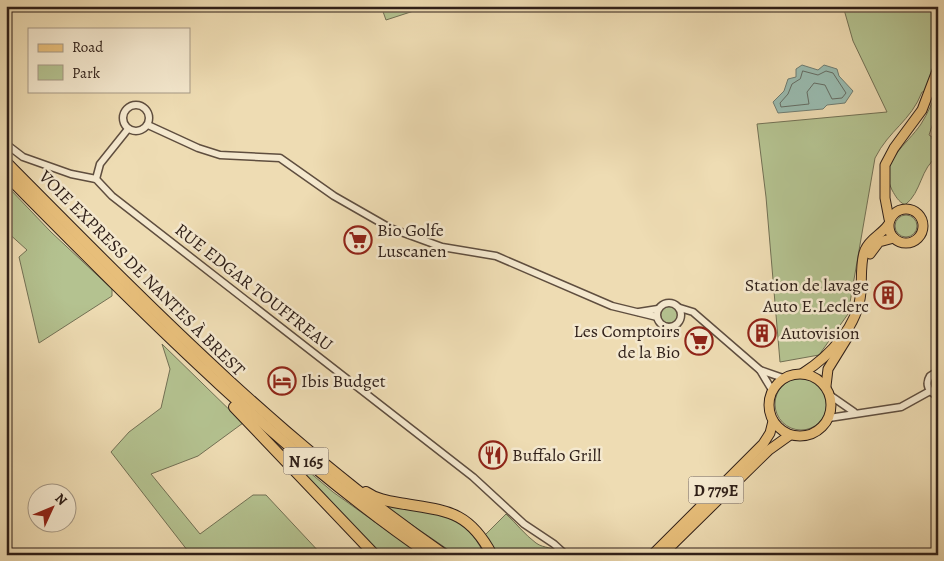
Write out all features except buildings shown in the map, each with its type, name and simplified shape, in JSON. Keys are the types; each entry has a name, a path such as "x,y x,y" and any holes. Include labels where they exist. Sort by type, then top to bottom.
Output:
{"highway":[{"name":"VOIE EXPRESS DE NANTES À BREST","path":"6,162 201,356 306,450 378,507 445,555"},
{"name":"VOIE EXPRESS DE NANTES À BREST","path":"6,175 190,358 314,468 430,555"},
{"path":"190,358 202,374 316,490 375,555"},
{"path":"306,450 318,455 364,491 376,498 448,511 468,522 480,534 492,555"},
{"path":"468,522 487,555"}],"main road":[{"path":"803,373 818,378 826,386 831,396 832,407 829,418 819,431 805,436 790,435 773,421 769,401 772,390 783,378 803,373 821,362 853,319 860,302 864,252 872,238 889,222 900,209 906,208 918,213 922,218 923,228 919,238 910,243 900,242 894,238 889,222 884,175 888,157 922,110 938,68"},
{"path":"885,187 890,198 900,209"},
{"path":"826,386 828,369 863,312 870,253 879,242 894,238"},
{"name":"D 779E","path":"652,555 763,444 770,434 773,421"},
{"name":"D 779E","path":"662,555 768,450 790,435"}],"street":[{"path":"134,105 142,106 148,112 148,125 141,131 128,129 123,117 126,109 134,105"},
{"path":"148,125 198,148 220,154 280,158 334,196 390,228 442,247 496,256 612,306 638,313 657,313 667,302 674,303 680,308 693,312 760,370 772,390"},
{"path":"6,144 23,157 71,174 96,179 100,164 128,129"},
{"name":"RUE EDGAR TOUFFREAU","path":"96,179 112,196 473,477 517,518 554,544 566,555"},
{"path":"657,313 660,324 667,327 677,325 681,318 680,308"},
{"path":"681,318 700,318"},
{"path":"760,370 783,378"},
{"path":"938,371 928,379 930,391 938,396"},
{"path":"829,418 854,412 881,411 902,406 930,391"},
{"path":"831,396 854,412"}],"green space":[{"path":"381,6 429,6 386,20"},
{"path":"843,6 938,6 938,88 922,92 912,111 887,140 875,158 848,314 819,355 780,362 766,197 757,124 887,112 853,41"},
{"path":"938,89 938,108 929,135 932,139 938,141 938,156 928,167 911,200 905,205 897,199 892,190 889,180 891,162 924,120"},
{"path":"8,187 51,232 112,289 112,296 39,343 19,257 27,250 6,231"},
{"path":"906,215 914,218 917,226 914,234 906,237 898,234 895,226 898,218"},
{"path":"669,305 675,308 678,314 675,320 669,323 663,320 660,314 663,308"},
{"path":"162,344 243,423 198,456 151,474 200,534 253,495 266,495 322,555 191,555 111,452 129,432 161,408 170,369"},
{"path":"796,378 806,378 820,385 827,399 827,409 820,423 806,430 796,430 786,426 779,419 775,409 775,399 779,389 786,382"},
{"path":"277,445 333,492 421,555 367,555 292,473"},
{"path":"380,503 427,510 454,520 466,528 476,540 484,555 456,555"},
{"path":"506,514 536,543 555,550 561,555 495,555 485,535"}],"water":[{"path":"802,65 818,70 824,65 837,69 839,76 853,91 845,103 827,105 823,109 778,113 773,102 784,91 788,79 796,77 796,69"}],"place":[{"name":"Bio Golfe Luscanen","path":"358,240"},
{"name":"Station de lavage Auto E.Leclerc","path":"888,295"},
{"name":"Autovision","path":"762,333"},
{"name":"Les Comptoirs de la Bio","path":"699,341"},
{"name":"Ibis Budget","path":"282,381"},
{"name":"Buffalo Grill","path":"493,455"}]}
